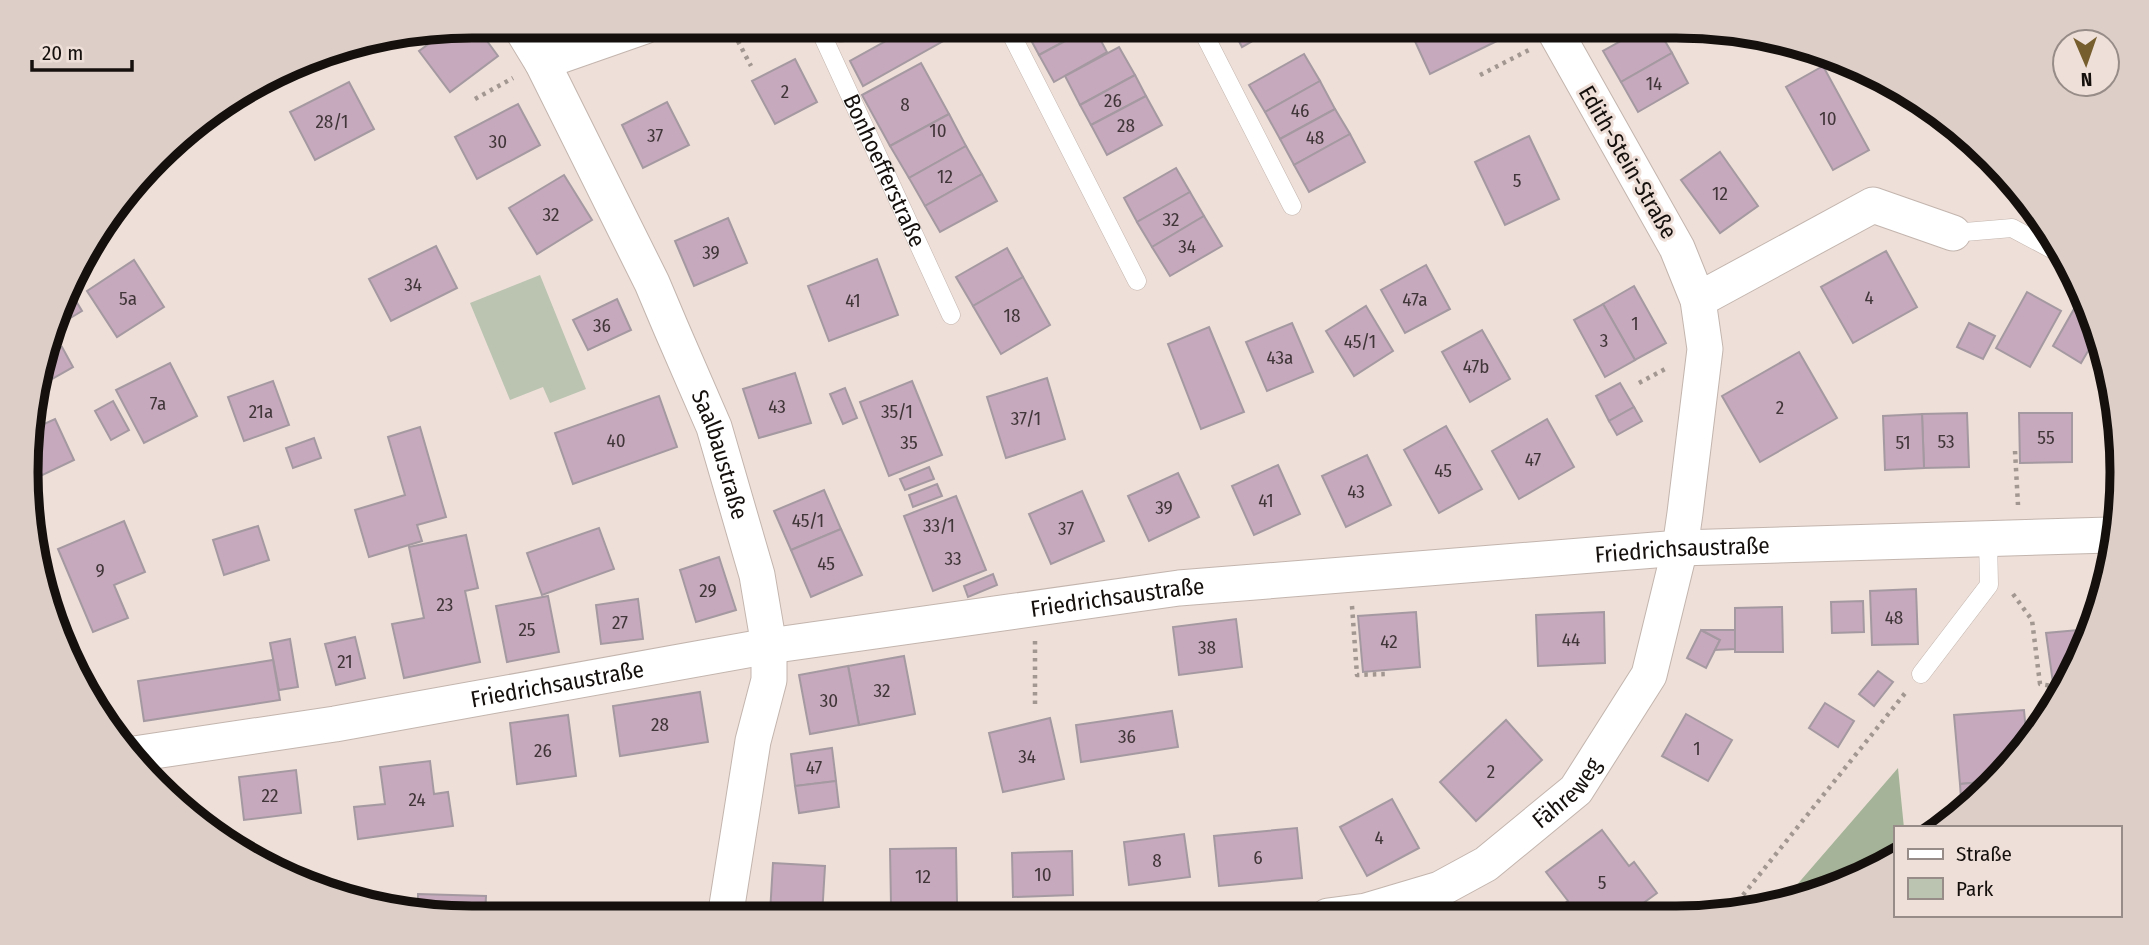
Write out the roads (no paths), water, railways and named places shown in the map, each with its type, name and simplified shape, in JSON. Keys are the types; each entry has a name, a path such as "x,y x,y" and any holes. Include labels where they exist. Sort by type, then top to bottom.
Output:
{"street":[{"name":"Saalbaustraße","path":"527,38 652,283 714,427 757,575 769,646 769,680 753,741 727,906"},
{"path":"541,62 610,38"},
{"name":"Edith-Stein-Straße","path":"1558,38 1677,248 1698,300 1705,349 1680,548"},
{"path":"1698,300 1873,205 1953,233"},
{"name":"Friedrichsaustraße","path":"141,753 335,724 769,646 1179,588 1680,548 2106,535"},
{"name":"Fähreweg","path":"1383,906 1440,889 1486,864 1576,790 1649,675 1680,548"}],"lane":[{"name":"Bonhoefferstraße","path":"824,38 951,315"},
{"path":"1013,38 1137,281"},
{"path":"1206,38 1292,206"},
{"path":"1953,233 2012,228 2046,246"},
{"path":"1921,674 1989,585 2004,538"}]}
